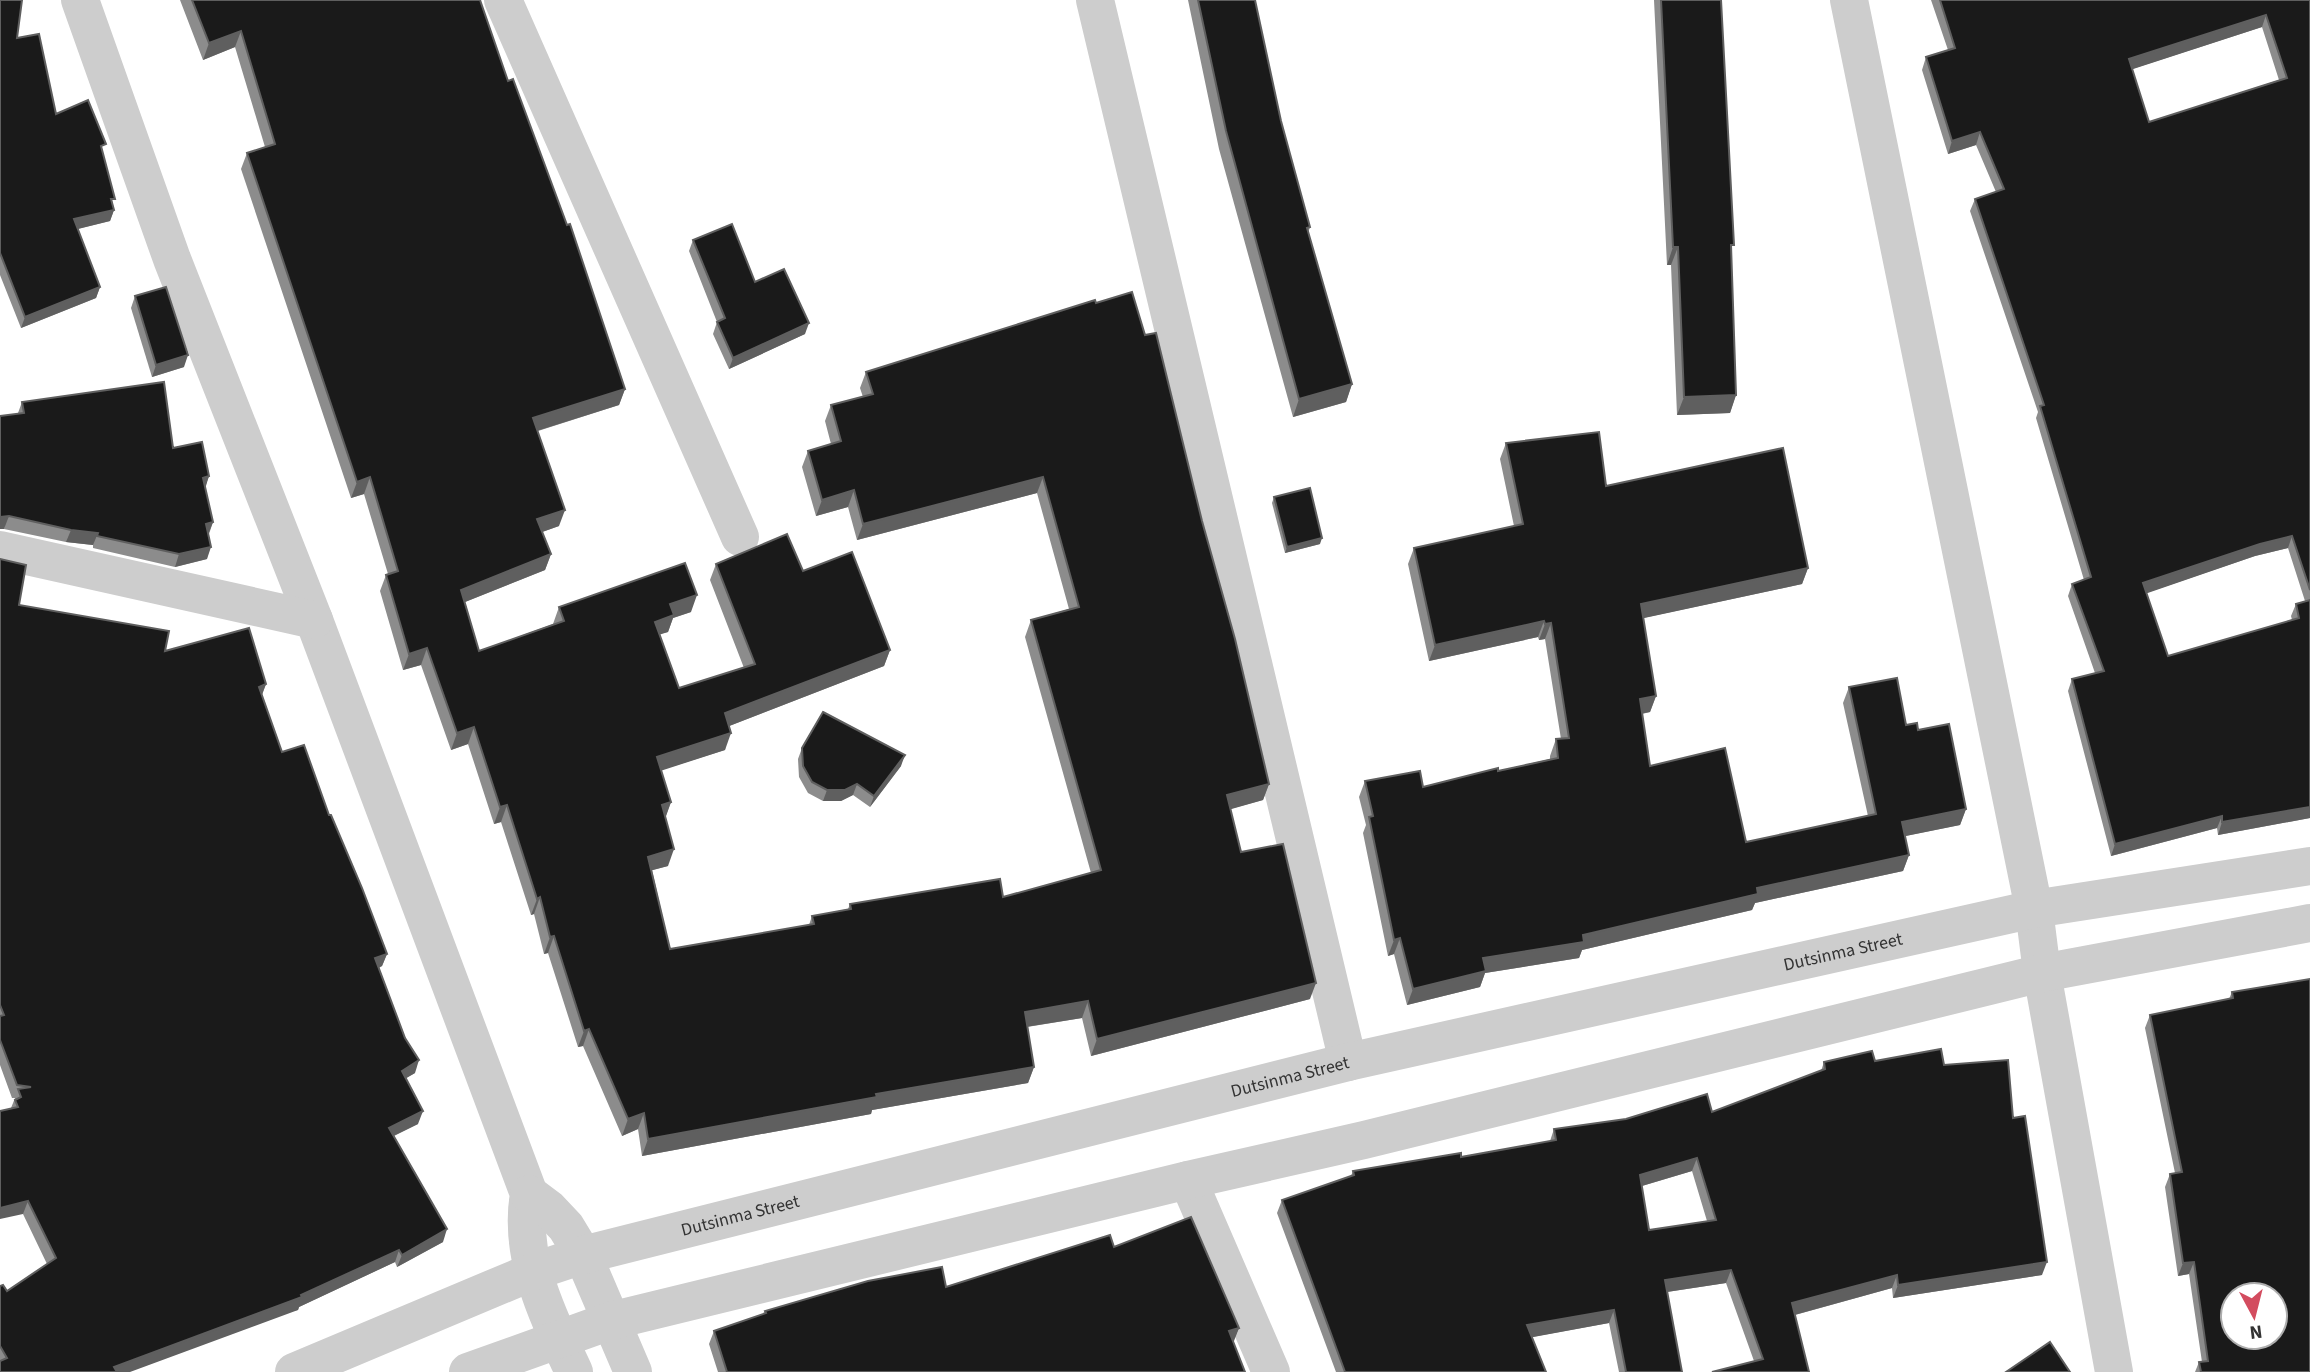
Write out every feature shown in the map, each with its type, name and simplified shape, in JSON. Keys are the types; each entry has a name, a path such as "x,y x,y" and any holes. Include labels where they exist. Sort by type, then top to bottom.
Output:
{"street":[{"path":"80,0 172,259 314,620 529,1194 525,1216 532,1272 566,1355"},
{"path":"503,0 740,537"},
{"path":"1096,0 1348,1062"},
{"path":"1849,0 2034,909 2042,973 2113,1372"},
{"path":"0,550 314,620"},
{"name":"Dutsinma Street","path":"294,1372 532,1272 583,1255 1348,1062 2034,909 2310,866"},
{"path":"468,1372 566,1355 610,1321 1188,1180 1364,1140 2042,973 2310,923"},
{"path":"1188,1180 1271,1372"},
{"path":"529,1194 549,1209 566,1227 583,1255 633,1372"}],"building":[{"path":"0,0 22,0 17,38 39,34 56,114 88,100 106,144 101,146 115,199 111,199 114,210 74,219 100,287 25,317 0,253"},
{"path":"192,0 480,0 508,81 513,79 567,225 570,224 625,389 533,418 565,510 537,519 551,554 461,590 479,651 564,621 559,607 685,563 697,595 670,604 674,615 655,622 679,688 755,664 716,564 787,534 803,571 852,552 890,650 725,713 731,733 657,757 671,802 662,805 674,849 648,857 670,949 814,924 812,916 851,909 850,904 1000,879 1003,897 1101,870 1031,620 1079,607 1043,477 863,524 854,490 822,500 808,451 841,441 831,405 873,394 866,372 1095,300 1096,303 1132,292 1145,335 1156,333 1202,521 1235,639 1269,784 1227,795 1241,852 1283,844 1316,983 1097,1039 1088,1001 1025,1012 1034,1067 876,1094 877,1097 648,1139 644,1113 628,1119 589,1029 584,1031 554,936 550,937 540,897 537,899 507,805 500,807 474,727 457,733 427,648 409,654 386,575 398,571 370,477 357,482 247,153 275,144 241,31 209,43"},
{"path":"1198,0 1255,0 1281,121 1310,227 1307,228 1352,384 1299,399 1226,131"},
{"path":"1661,0 1721,0 1734,245 1731,245 1736,395 1684,397 1678,247 1673,247"},
{"path":"1940,0 2310,0 2310,590 2292,536 2143,583 2168,656 2299,618 2296,604 2310,600 2310,807 2222,822 2222,816 2115,844 2072,679 2104,671 2072,584 2091,577 2040,406 2044,405 1975,199 2004,189 1980,132 1952,141 1926,57 1955,48","holes":["2266,15 2287,78 2149,122 2129,59"]},
{"path":"732,224 755,282 784,269 809,323 733,358 717,322 725,318 693,240"},
{"path":"166,287 188,355 156,365 135,296"},
{"path":"164,382 173,448 202,442 209,476 203,478 213,522 206,524 211,547 179,554 97,536 98,533 71,530 9,516 0,517 0,416 24,413 22,402"},
{"path":"1599,432 1606,486 1783,448 1808,568 1641,604 1656,696 1640,699 1650,766 1725,748 1746,842 1876,814 1849,687 1897,678 1906,725 1917,723 1918,730 1949,724 1966,809 1902,822 1909,855 1757,888 1758,894 1583,935 1584,942 1483,958 1486,971 1413,989 1400,938 1394,940 1369,817 1373,816 1365,781 1420,771 1423,787 1498,768 1498,771 1558,758 1556,739 1569,738 1551,623 1545,624 1544,621 1435,645 1414,548 1523,524 1506,443"},
{"path":"1310,488 1322,538 1287,547 1274,497"},
{"path":"0,559 26,565 19,605 169,631 165,651 249,628 266,684 259,687 282,752 304,745 329,815 362,888 387,954 375,958 405,1038 419,1060 402,1071 423,1111 389,1128 447,1229 402,1255 399,1250 301,1295 302,1297 114,1367 117,1372 0,1372 0,1361 7,1358 0,1346 0,1286 3,1285 7,1291 56,1258 28,1201 0,1208 0,1111 18,1107 15,1100 21,1097 18,1089 31,1087 17,1085 0,1040 0,1016 4,1015 0,1005"},
{"path":"823,712 905,755 874,796 857,784 845,790 827,790 812,782 803,766 802,748"},
{"path":"2310,979 2310,1372 2201,1372 2199,1362 2208,1361 2194,1262 2183,1263 2170,1174 2182,1172 2150,1015 2233,998 2232,992"},
{"path":"1941,1049 1944,1065 2008,1060 2013,1118 2025,1116 2047,1262 1898,1285 1897,1275 1792,1303 1809,1372 1712,1372 1763,1359 1731,1270 1665,1280 1682,1372 1626,1372 1614,1310 1527,1325 1546,1372 1345,1372 1282,1200 1354,1175 1353,1171 1461,1153 1461,1157 1556,1140 1554,1129 1626,1119 1707,1094 1712,1112 1825,1069 1824,1062 1872,1051 1875,1061","holes":["1697,1158 1716,1220 1649,1230 1640,1175"]},
{"path":"1191,1217 1239,1328 1229,1331 1245,1372 727,1372 714,1331 766,1313 765,1311 868,1281 942,1267 946,1287 1110,1235 1114,1247"},
{"path":"2050,1342 2070,1372 2006,1372"}]}
